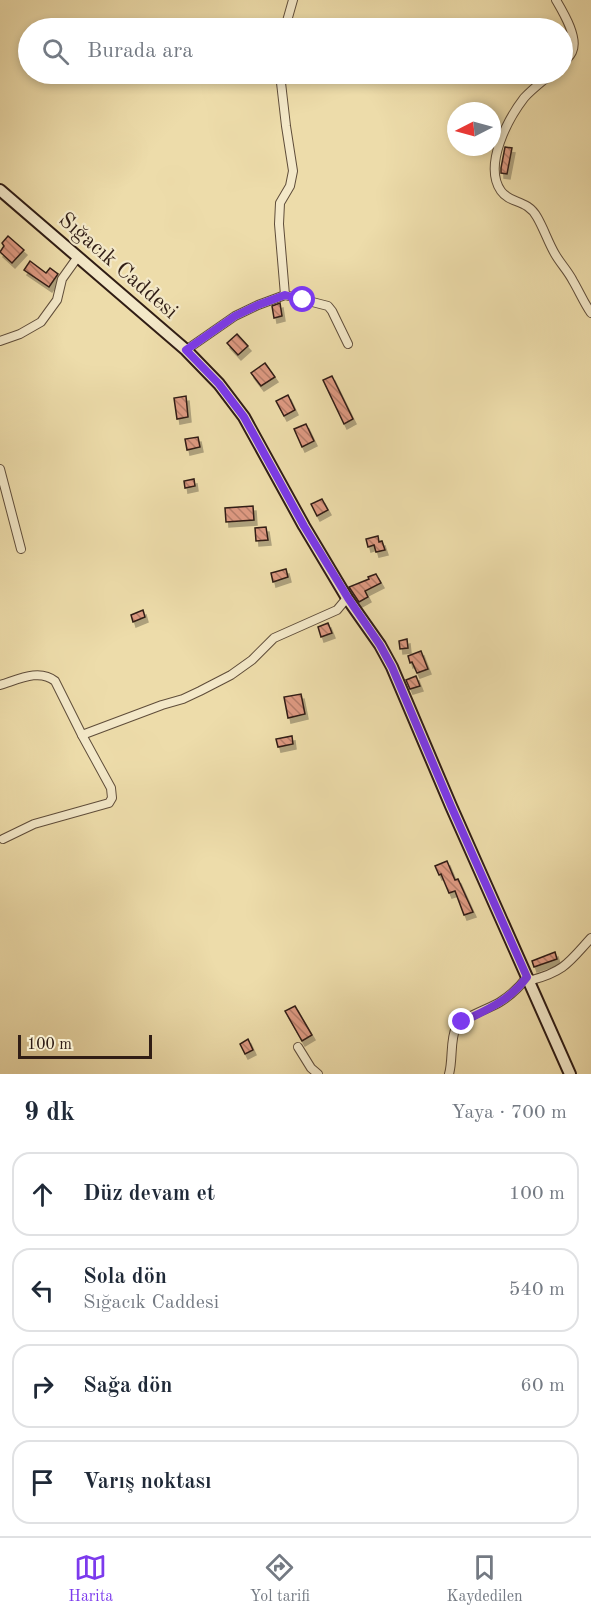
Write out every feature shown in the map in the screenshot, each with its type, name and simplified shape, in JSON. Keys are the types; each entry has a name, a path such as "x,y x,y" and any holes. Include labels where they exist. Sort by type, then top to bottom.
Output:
{"main road":[{"name":"Sığacık Caddesi","path":"0,190 186,350 219,384 244,417 304,526 392,667 570,1074"}],"street":[{"path":"288,18 293,0"},
{"path":"556,0 565,18"},
{"path":"280,84 293,171 290,186 280,203 279,224 285,295"},
{"path":"540,84 525,97 510,119 500,141 495,164 495,179 504,195 526,204 532,210 555,255 569,273 591,313"},
{"path":"0,341 20,334 41,322 57,300 62,279 77,258"},
{"path":"186,350 235,316 285,295 328,306 348,344"},
{"path":"0,469 21,549"},
{"path":"82,735 200,692 252,660 274,638 337,610 348,598"},
{"path":"0,685 41,675 49,676 54,681 111,788 112,798 109,802 34,824 3,839"},
{"path":"449,1074 456,1027 500,1003 517,990 527,977 532,980 557,972 566,966 591,938"},
{"path":"298,1047 311,1068 318,1074"}],"building":[{"path":"505,147 512,148 507,174 501,173"},
{"path":"8,236 24,250 12,263 0,252 4,246 2,243"},
{"path":"30,261 46,273 50,268 58,274 49,287 24,270"},
{"path":"280,303 282,316 274,318 272,306"},
{"path":"237,334 248,346 238,355 227,343"},
{"path":"265,363 275,377 261,386 251,373"},
{"path":"332,376 353,419 344,424 323,380"},
{"path":"288,395 295,410 284,416 276,401"},
{"path":"186,396 188,417 177,419 174,398"},
{"path":"306,424 314,441 302,447 294,429"},
{"path":"198,437 200,447 187,450 185,439"},
{"path":"194,479 195,486 185,488 184,481"},
{"path":"322,499 328,510 317,516 311,504"},
{"path":"253,506 254,520 226,522 225,508"},
{"path":"266,527 268,540 256,541 255,528"},
{"path":"378,536 385,550 376,552 374,545 368,547 366,539"},
{"path":"286,569 288,577 273,582 271,573"},
{"path":"376,574 381,583 365,591 368,597 359,602 349,587"},
{"path":"143,610 145,617 133,622 131,615"},
{"path":"328,623 332,633 321,637 318,627"},
{"path":"407,639 408,648 400,649 399,641"},
{"path":"421,651 428,669 417,673 408,656"},
{"path":"416,676 420,686 410,689 406,680"},
{"path":"301,694 305,714 288,718 284,697"},
{"path":"292,736 293,744 278,747 276,739"},
{"path":"447,861 473,912 464,915 455,891 449,893 441,874 439,875 435,866"},
{"path":"555,952 557,959 534,967 532,961"},
{"path":"295,1006 312,1035 302,1041 285,1011"},
{"path":"248,1039 253,1050 245,1054 240,1044"}],"route":[{"path":"303,300 285,295 258,305 235,316 186,350 219,384 244,417 304,526 392,667 527,977 517,990 500,1003 462,1022"}]}
